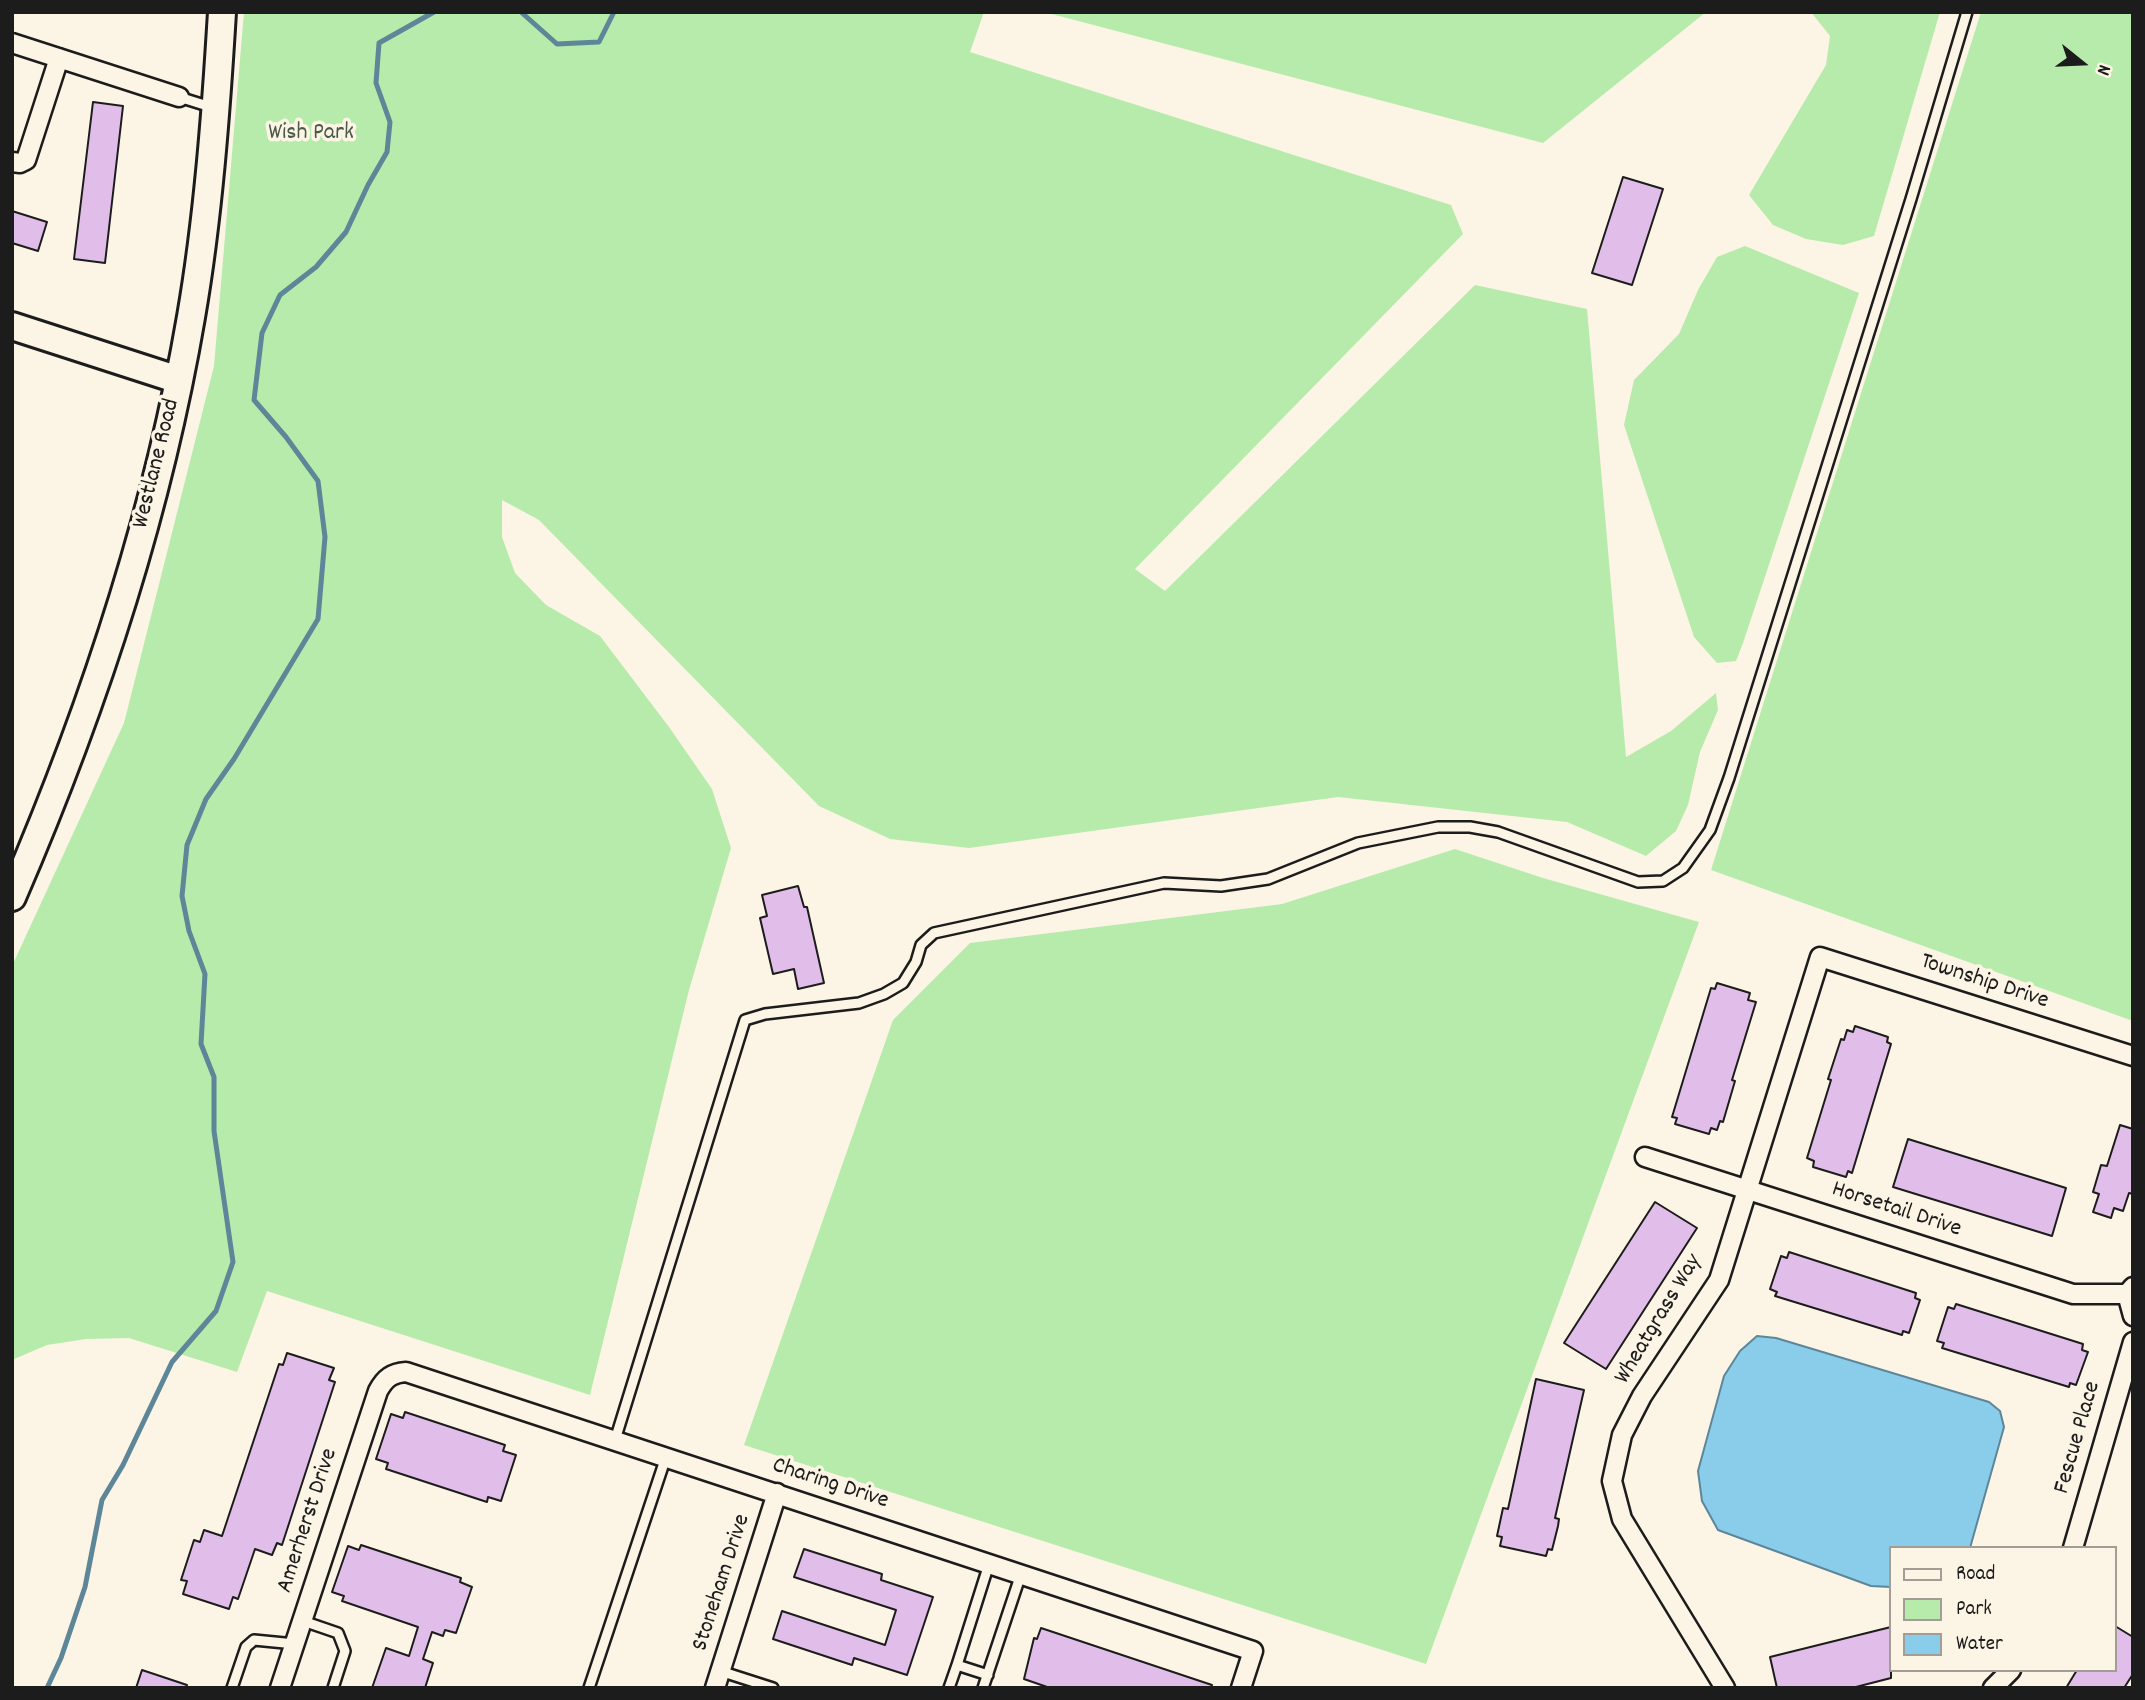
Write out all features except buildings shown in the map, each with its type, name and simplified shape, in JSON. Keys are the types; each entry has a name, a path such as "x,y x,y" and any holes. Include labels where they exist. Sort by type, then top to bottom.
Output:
{"main road":[{"name":"Westlane Road","path":"12,897 64,772 112,633 155,482 193,306 215,108 222,12"},
{"path":"12,326 179,380"}],"street":[{"path":"12,43 179,97"},
{"path":"12,162 22,163 26,160 59,58"},
{"name":"Township Drive","path":"1820,957 2133,1056"},
{"name":"Wheatgrass Way","path":"1725,1688 1622,1519 1612,1481 1622,1435 1642,1396 1719,1280 1820,957"},
{"name":"Horsetail Drive","path":"1645,1157 2073,1294 2130,1290"},
{"path":"2130,1290 2133,1316"},
{"name":"Fescue Place","path":"2074,1546 2133,1342"},
{"name":"Charing Drive","path":"392,1375 413,1373 1253,1651 1241,1688"},
{"name":"Amerherst Drive","path":"280,1688 378,1391 386,1378 392,1375"},
{"name":"Stoneham Drive","path":"718,1679 777,1493"},
{"path":"1993,1688 2009,1672"}],"lane":[{"path":"615,1440 745,1020 765,1014 859,1003 884,994 903,983 916,962 921,945 933,933 1164,883 1222,886 1268,879 1358,842 1409,831 1470,827 1498,832 1638,882 1663,881 1683,868 1710,830 1729,778 1911,199 1966,12"},
{"path":"179,97 215,108"},
{"path":"589,1688 666,1457"},
{"path":"949,1688 989,1564"},
{"path":"983,1688 1021,1574"},
{"path":"303,1621 338,1633 345,1651 333,1688"},
{"path":"232,1688 246,1647 254,1640 295,1644"},
{"path":"957,1665 988,1675"},
{"path":"718,1679 773,1688"}],"green space":[{"name":"Wish Park","path":"244,12 984,12 970,52 1451,205 1463,234 1135,569 1165,591 1475,285 1587,309 1626,757 1671,731 1716,693 1718,710 1700,752 1688,805 1676,831 1646,856 1567,822 1338,797 969,848 890,839 819,806 539,520 502,500 502,537 515,573 546,605 600,636 712,789 731,848 689,990 590,1395 267,1291 237,1372 129,1338 86,1339 47,1345 12,1360 12,966 124,723 214,366"},
{"path":"1044,12 1706,12 1543,143"},
{"path":"1811,12 1940,12 1874,236 1843,245 1806,239 1773,225 1749,195 1826,65 1830,36"},
{"path":"1981,12 2133,12 2133,1021 1711,870"},
{"path":"1745,246 1859,293 1743,643 1736,661 1717,663 1694,637 1624,425 1634,380 1679,334 1698,290 1717,257"},
{"path":"1455,849 1543,878 1699,922 1426,1664 744,1445 893,1020 970,943 1282,904"}],"water":[{"path":"1757,1336 1776,1338 1989,1402 2000,1411 2004,1427 1971,1546 1890,1546 1890,1587 1871,1586 1718,1530 1702,1501 1698,1471 1724,1376 1740,1351"}],"waterway":[{"path":"47,1688 61,1658 85,1587 102,1500 123,1465 172,1362 216,1311 233,1262 214,1131 214,1077 201,1044 205,974 189,931 182,896 187,845 206,799 234,759 318,619 325,537 318,481 286,437 254,400 262,333 280,295 316,267 346,232 387,152 390,122 376,83 379,43 434,12"},
{"path":"521,12 557,44 599,42 614,12"}]}
